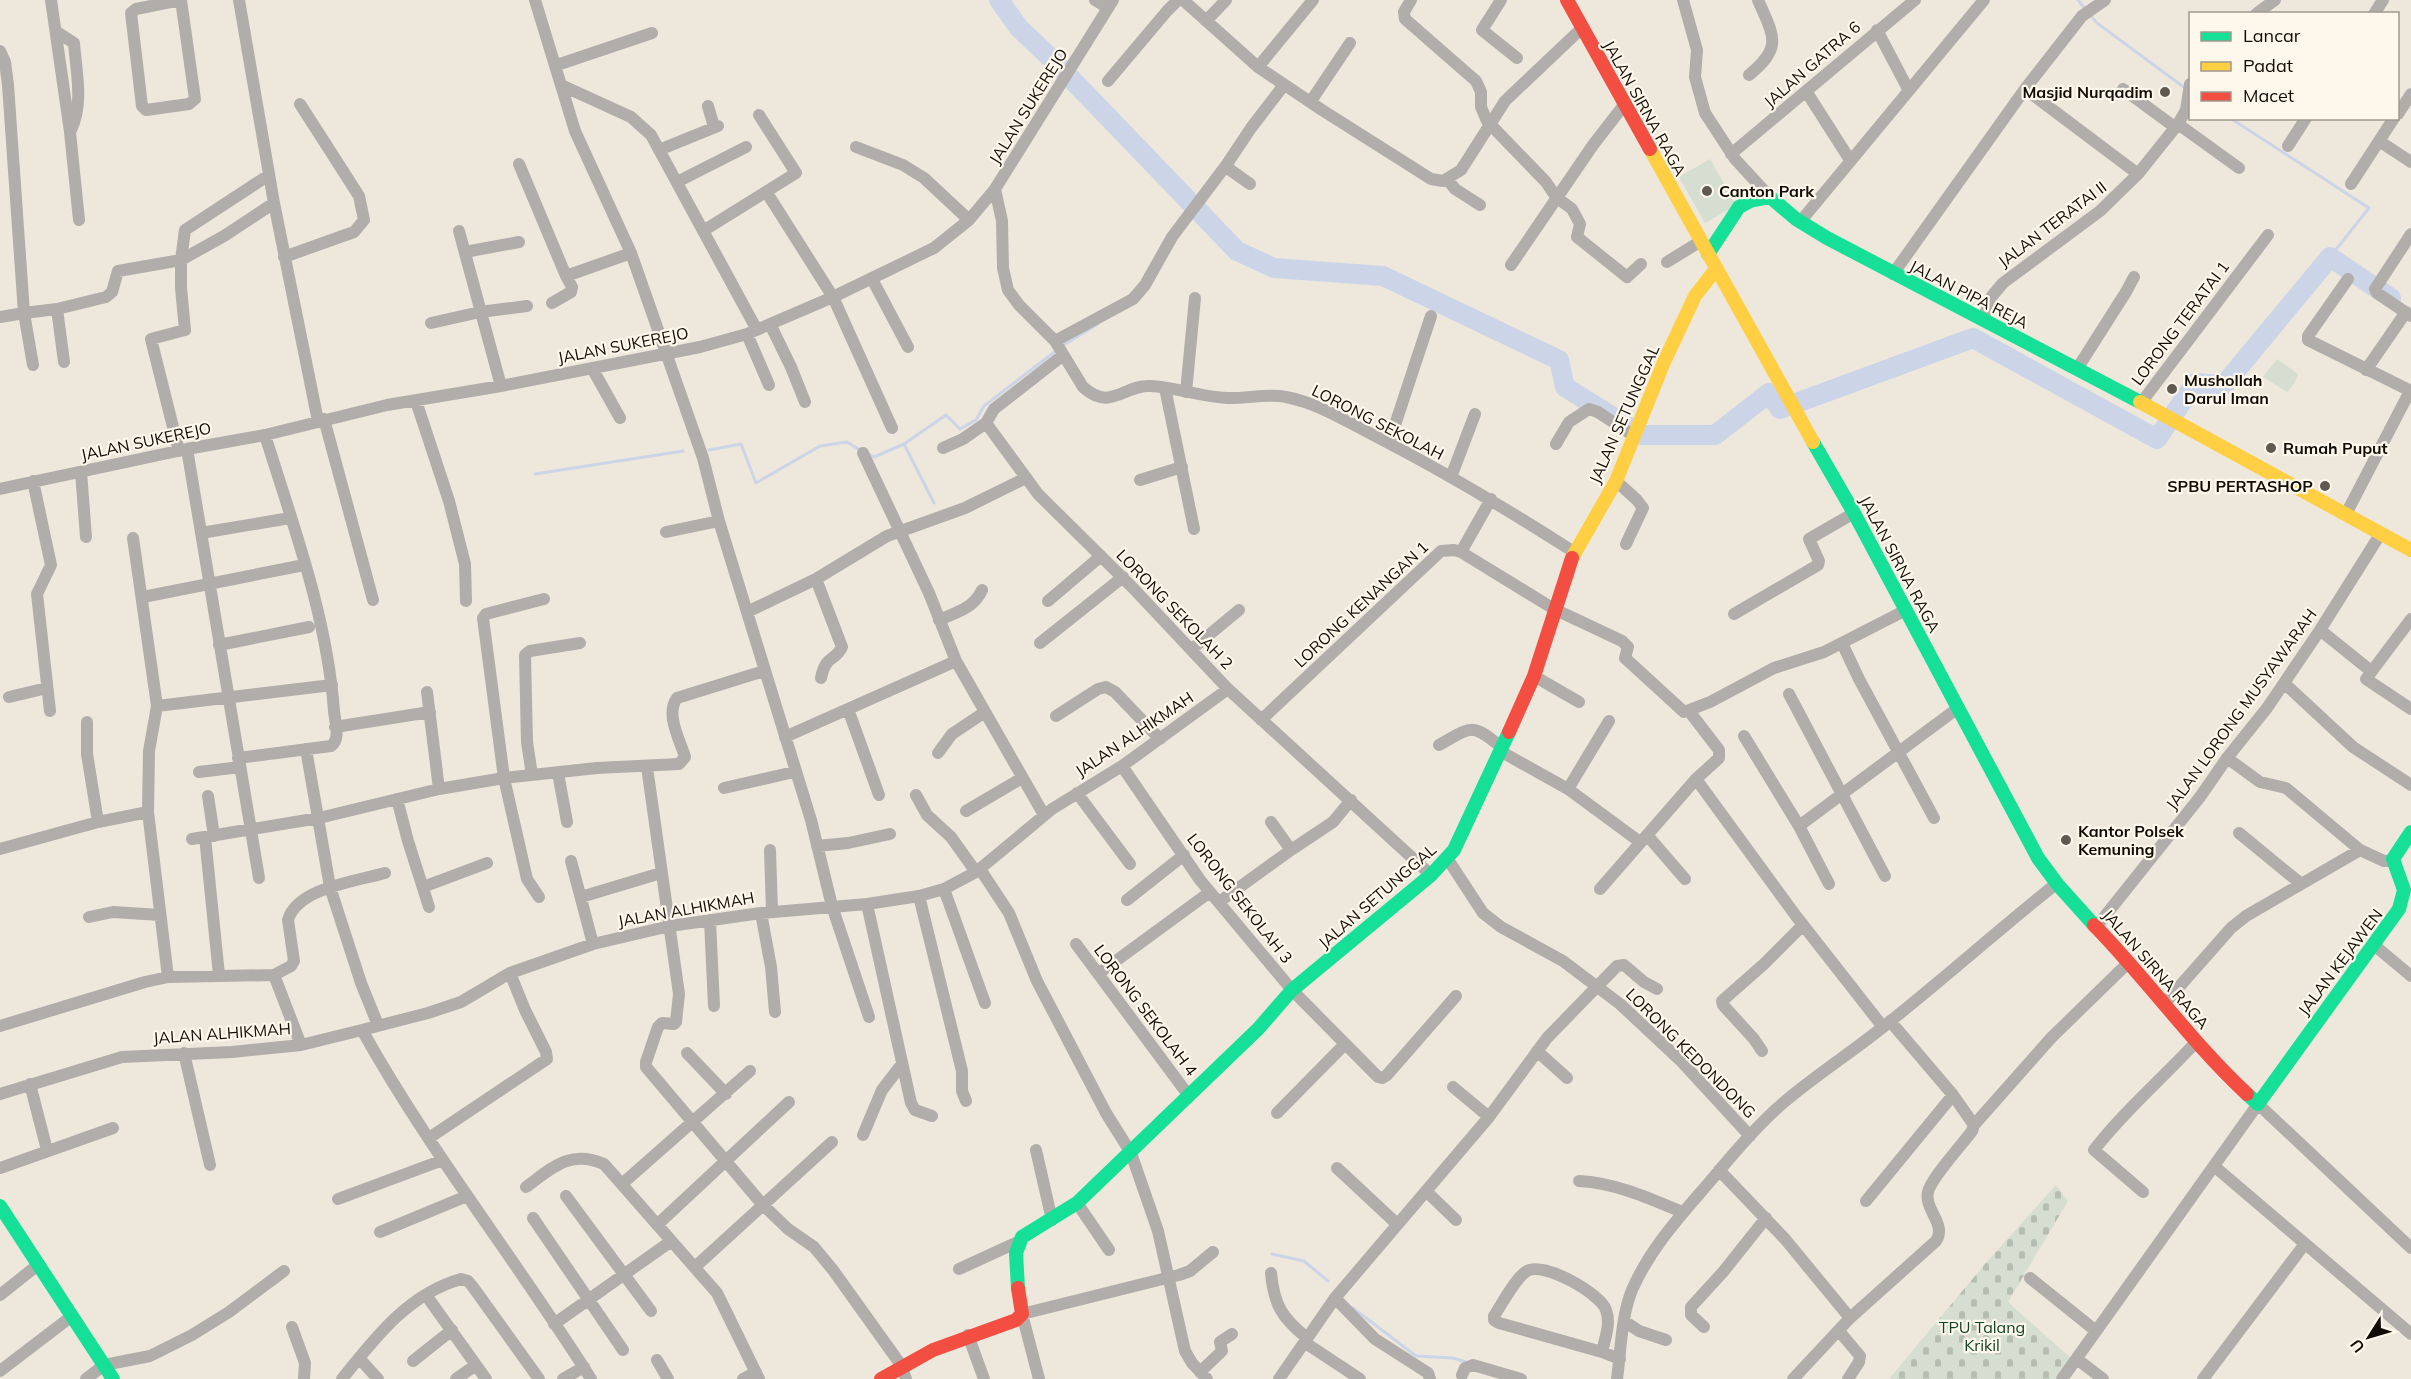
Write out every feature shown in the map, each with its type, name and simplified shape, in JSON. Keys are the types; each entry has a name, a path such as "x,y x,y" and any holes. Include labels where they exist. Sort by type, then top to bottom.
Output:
{"street":[{"path":"51,0 57,32 74,43 79,105 70,132 79,220"},
{"path":"181,0 195,99 190,104 146,110 142,106 131,13 136,9 181,0"},
{"path":"239,0 274,203 321,420 373,600"},
{"path":"535,0 583,151 631,253 703,458 719,521 817,846 832,906 869,1017"},
{"path":"1095,0 1111,4"},
{"path":"1108,81 1178,0"},
{"path":"1184,0 1258,67 1431,179 1448,180 1461,170 1505,101 1582,28"},
{"path":"1206,21 1226,0"},
{"path":"1258,67 1313,0"},
{"path":"1411,0 1404,12 1405,19 1476,81 1481,92 1483,113 1490,124 1546,182 1556,197 1572,209 1581,228 1576,235 1579,240 1627,277 1641,264"},
{"path":"1501,0 1482,30 1517,58"},
{"name":"JALAN SIRNA RAGA","path":"1567,0 1623,105 1854,513 2038,858 2056,884 2097,926 2197,1041 2258,1104"},
{"path":"1683,0 1697,51 1695,77 1710,122 1731,154 1770,197"},
{"path":"1749,75 1772,53 1773,45 1758,0"},
{"name":"JALAN GATRA 6","path":"1731,154 1915,0"},
{"path":"1800,222 1984,0"},
{"path":"1893,273 2025,89 2082,16 2105,0"},
{"path":"2259,12 2275,0"},
{"name":"JALAN SUKEREJO","path":"0,489 265,435 387,405 501,386 708,345 752,332 833,297 934,248 969,220 995,189 1111,4"},
{"path":"1877,30 1908,89"},
{"path":"557,65 652,33"},
{"path":"1311,102 1350,43"},
{"path":"0,51 5,62 8,85 24,313 33,364"},
{"path":"943,448 963,439 986,423 994,409 1059,349 1133,299 1145,285 1163,251 1284,85"},
{"path":"563,86 636,120 651,135 703,231 752,332 769,385"},
{"path":"2025,89 2138,174"},
{"path":"2122,89 2239,168"},
{"path":"1806,91 1850,160"},
{"name":"JALAN TERATAI II","path":"1983,319 1992,296 2003,283 2100,212 2138,174 2177,126 2189,92"},
{"path":"2399,111 2411,94"},
{"path":"285,257 354,232 364,220 359,196 300,104"},
{"path":"1511,265 1556,197 1623,105"},
{"path":"659,150 716,126 708,106"},
{"path":"703,231 767,193 796,172 759,115"},
{"path":"2288,146 2305,120"},
{"path":"2351,184 2393,120"},
{"path":"2379,141 2411,162"},
{"path":"677,182 746,147"},
{"path":"856,147 903,165 924,178 969,220"},
{"path":"519,164 572,287 571,292 552,303"},
{"path":"1227,164 1229,169 1250,184"},
{"path":"259,879 201,533 183,450 151,340 185,330 181,260 187,227 269,175"},
{"path":"1448,180 1455,189 1480,205"},
{"name":"LORONG SEKOLAH","path":"995,189 1002,220 1003,268 1008,290 1018,305 1040,324 1083,387 1099,397 1112,398 1148,386 1227,398 1277,396 1301,400 1389,443 1491,499 1574,552"},
{"path":"767,193 833,297 892,428"},
{"path":"1708,254 1739,207 1750,201 1770,197"},
{"name":"JALAN PIPA REJA","path":"1770,197 1800,222 2346,514"},
{"path":"0,317 57,309 106,297 112,292 116,273 120,270 181,260 224,236 274,203"},
{"path":"459,231 501,386"},
{"path":"2366,370 2408,314 2377,293 2377,286 2411,234"},
{"name":"LORONG TERATAI 1","path":"2141,403 2268,235"},
{"path":"1667,262 1701,241"},
{"path":"465,252 519,242"},
{"path":"566,276 631,253"},
{"name":"JALAN SETUNGGAL","path":"1018,1242 1032,1230 1077,1203 1257,1029 1292,990 1431,874 1460,840 1534,676 1574,552 1616,481 1695,297 1716,269"},
{"path":"2077,369 2134,276"},
{"path":"872,279 908,347"},
{"path":"2348,279 2308,339 2411,391 2346,514 2411,550"},
{"path":"1186,392 1195,298"},
{"path":"431,323 480,312 527,306"},
{"path":"57,309 64,362"},
{"path":"1389,443 1431,316"},
{"path":"770,324 805,402"},
{"path":"592,368 620,418"},
{"path":"1166,388 1194,529"},
{"path":"416,401 449,501 462,553 466,602"},
{"path":"1556,444 1569,422 1589,409 1636,433"},
{"path":"1451,477 1475,414"},
{"name":"LORONG SEKOLAH 2","path":"986,423 1026,478 1053,509 1123,577 1228,689 1431,874"},
{"path":"199,772 333,744 336,740 332,685 322,627 265,435"},
{"path":"863,453 900,531 956,661 1044,815"},
{"path":"1140,480 1182,467"},
{"path":"81,472 86,537"},
{"path":"747,612 816,579 875,543 900,531 966,508 1026,478"},
{"path":"33,481 51,565 37,591 50,711"},
{"path":"1616,481 1643,508 1626,544"},
{"path":"1491,499 1461,552 1554,609 1622,641 1628,647 1626,659 1682,711 1689,711 1774,668 1824,652 1906,610"},
{"path":"1734,614 1818,565 1819,561 1809,539 1854,513"},
{"path":"201,533 290,518"},
{"path":"666,532 719,521"},
{"name":"JALAN LORONG MUSYAWARAH","path":"2097,926 2200,797 2284,683 2381,533"},
{"path":"133,538 157,706 149,751 148,812 168,977"},
{"name":"LORONG KENANGAN 1","path":"1261,720 1441,551 1461,552"},
{"path":"1048,601 1101,556"},
{"path":"143,597 304,565"},
{"path":"1040,643 1123,577"},
{"path":"816,579 842,647 840,652 825,663 821,678"},
{"path":"939,620 972,605 978,600 982,590"},
{"path":"539,897 527,879 504,778 483,617 486,614 544,599"},
{"path":"1192,649 1239,610"},
{"path":"2411,619 2406,636 2367,677 2368,681 2411,709"},
{"path":"219,645 309,627"},
{"path":"2320,630 2371,671"},
{"path":"532,775 527,742 525,655 530,651 580,643"},
{"path":"1842,643 1934,818"},
{"path":"785,737 956,661"},
{"path":"192,839 319,818 439,789 504,778 597,768 679,764 685,759 672,715 672,707 679,697 764,671"},
{"path":"1534,676 1579,702"},
{"path":"2284,683 2353,747 2411,785"},
{"path":"157,706 332,685"},
{"path":"1056,717 1098,689 1106,687 1115,692 1160,739"},
{"path":"9,697 47,688"},
{"name":"JALAN ALHIKMAH","path":"0,1094 122,1057 232,1052 301,1045 362,1030 461,1002 510,973 593,944 670,926 766,912 867,904 919,896 944,889 978,871 1044,815 1122,766 1228,689"},
{"path":"428,692 439,789"},
{"path":"1789,694 1885,876"},
{"path":"1799,826 1958,708"},
{"path":"848,709 879,795"},
{"path":"1600,889 1696,779 1719,758 1720,752 1689,711"},
{"path":"335,727 430,712"},
{"path":"938,753 952,734 985,712"},
{"path":"1568,789 1609,721"},
{"path":"87,722 87,754 98,822"},
{"path":"1439,745 1467,730 1474,729 1484,732 1500,749 1568,789 1643,838 1685,879"},
{"path":"1744,736 1799,826 1829,884"},
{"path":"306,749 330,887 361,983 378,1025"},
{"path":"2227,758 2260,782 2283,787 2293,793 2360,850 2384,861 2394,861 2399,848 2411,832"},
{"name":"LORONG SEKOLAH 3","path":"1122,766 1210,892 1292,990 1378,1077 1384,1077 1456,996"},
{"path":"647,767 679,994 677,1020 674,1024 664,1022 660,1025 645,1065 762,1204 788,1229 814,1247 901,1365 906,1379"},
{"path":"724,788 794,772"},
{"path":"558,773 567,822"},
{"path":"966,811 1022,778"},
{"path":"1696,779 1803,925 1887,1024 1953,1095 1974,1125"},
{"path":"1077,793 1130,864"},
{"path":"916,795 927,815 951,837 1009,913 1041,989 1106,1113 1131,1153 1153,1213 1182,1342 1188,1357 1204,1375 1222,1351 1220,1342 1232,1334"},
{"path":"208,796 219,975"},
{"path":"397,799 429,907"},
{"path":"1219,902 1333,822 1350,801"},
{"path":"0,849 98,822 148,812"},
{"path":"1271,822 1291,850"},
{"path":"2239,833 2300,884"},
{"path":"817,846 848,843 890,834"},
{"path":"770,850 766,912 775,1012"},
{"path":"2164,1004 2231,928 2246,916 2360,850"},
{"path":"1127,900 1184,855"},
{"name":"LORONG KEDONDONG","path":"1447,858 1474,903 1492,921 1552,954 1598,986 1633,1015 1750,1136"},
{"path":"571,861 593,944"},
{"name":"JALAN KEJAWEN","path":"2258,1104 2399,909 2408,890 2394,861"},
{"path":"423,887 487,863"},
{"path":"0,1026 168,977 274,975 291,966 294,961 288,927 292,910 308,897 330,887 385,873"},
{"path":"581,897 661,873"},
{"path":"1617,1379 1624,1321 1631,1292 1647,1259 1682,1212 1719,1170 1781,1105 1814,1077 1887,1024 2056,884"},
{"path":"944,889 985,1003"},
{"path":"1098,974 1210,892"},
{"path":"919,896 962,1071 962,1091 966,1101"},
{"path":"867,904 913,1109 932,1116"},
{"path":"89,917 113,912 160,915"},
{"path":"710,920 714,1006"},
{"path":"1762,1051 1722,1001 1803,925"},
{"name":"LORONG SEKOLAH 4","path":"1076,944 1189,1096"},
{"path":"2373,945 2411,976"},
{"path":"1793,1379 1850,1318 1936,1241 1939,1228 1930,1205 1929,1189 1974,1125 2052,1038 2129,962"},
{"path":"1279,1379 1335,1298 1489,1117 1547,1038 1621,965 1657,989"},
{"path":"429,1138 548,1059 510,973"},
{"path":"274,975 301,1045"},
{"path":"362,1030 388,1076 443,1160 591,1379"},
{"path":"2143,1192 2094,1150 2140,1098 2172,1069 2197,1041"},
{"path":"1277,1113 1345,1044"},
{"path":"1537,1051 1568,1078"},
{"path":"184,1053 210,1165"},
{"path":"687,1053 726,1094"},
{"path":"863,1135 882,1090 902,1064"},
{"path":"622,1184 750,1071"},
{"path":"30,1084 47,1150"},
{"path":"1453,1087 1489,1117"},
{"path":"1866,1201 1953,1095"},
{"path":"657,1225 789,1102"},
{"path":"2062,1379 2258,1104 2411,1248"},
{"path":"0,1168 113,1128"},
{"path":"695,1267 832,1142"},
{"path":"1036,1150 1052,1220"},
{"path":"526,1187 563,1161 585,1159 604,1164 717,1293 758,1376 742,1379"},
{"path":"338,1199 443,1160"},
{"path":"2214,1166 2411,1334"},
{"path":"1337,1168 1398,1224"},
{"path":"1719,1170 1766,1218 1850,1318"},
{"path":"1579,1181 1609,1185 1682,1212"},
{"path":"1426,1191 1456,1220"},
{"path":"380,1232 467,1196"},
{"path":"566,1197 622,1276 651,1311"},
{"path":"1077,1203 1109,1250"},
{"path":"3,1216 39,1264 113,1379"},
{"path":"533,1218 623,1350"},
{"path":"1704,1327 1690,1315 1691,1307 1723,1272 1766,1218"},
{"path":"554,1324 670,1242"},
{"path":"959,1269 1018,1242"},
{"path":"1018,1242 1016,1257 1022,1314 1039,1379"},
{"path":"2203,1379 2304,1245"},
{"path":"881,1379 931,1349 968,1335 1012,1323 1022,1314 1125,1290 1190,1271 1213,1252"},
{"path":"0,1295 39,1264"},
{"path":"1602,1352 1608,1319 1605,1307 1589,1293 1552,1271 1535,1268 1523,1274 1493,1318 1499,1323 1620,1359"},
{"path":"86,1379 104,1365 140,1360 168,1348 229,1312 284,1271"},
{"path":"1271,1273 1276,1300 1281,1313 1290,1324 1305,1340 1360,1379"},
{"path":"2030,1278 2096,1330"},
{"path":"342,1379 402,1310 426,1295 459,1280 468,1281 539,1379"},
{"path":"426,1295 486,1379"},
{"path":"1335,1298 1375,1339 1428,1373 1430,1379"},
{"path":"0,1371 72,1316"},
{"path":"1624,1321 1642,1332 1666,1340"},
{"path":"292,1327 305,1363 304,1379"},
{"path":"413,1361 452,1330"},
{"path":"1839,1331 1860,1356 1859,1362 1848,1379"},
{"path":"968,1335 984,1379"},
{"path":"359,1358 378,1379"},
{"path":"657,1359 668,1379"},
{"path":"2077,1359 2103,1379"},
{"path":"456,1379 476,1365"},
{"path":"1462,1375 1466,1368 1473,1365 1521,1379"},
{"path":"563,1379 584,1367"}],"green space":[{"name":"Canton Park","path":"1710,159 1736,205 1705,223 1679,177"},
{"path":"2277,359 2298,374 2294,384 2287,392 2263,377"},
{"name":"TPU Talang Krikil","path":"2056,1185 2068,1201 2008,1302 2072,1359 2055,1379 1889,1379 1985,1264"}],"waterway":[{"path":"999,0 1019,28 1055,62 1237,251 1274,268 1383,276 1559,360 1565,387 1642,435 1715,435 1769,393 1780,409 1973,338 2157,439 2195,383 2224,385 2330,257 2391,298"},
{"path":"2078,0 2086,10"},
{"path":"2090,15 2097,23 2185,88"},
{"path":"2233,120 2369,208 2330,257"},
{"path":"1062,346 1098,324"},
{"path":"868,454 874,457 904,444 946,415 960,429 976,420 984,406 1057,350"},
{"path":"709,450 741,444 756,483 820,446 847,442 860,450"},
{"path":"904,444 934,503"},
{"path":"535,474 683,451"},
{"path":"1272,1254 1304,1261 1328,1281"},
{"path":"1353,1308 1416,1356 1453,1358 1466,1362"}],"traffic: fast":[{"path":"1708,254 1739,207 1750,201 1770,197 1796,219 1827,238 2140,402"},
{"path":"1813,442 1854,513 2038,858 2058,885 2094,925"},
{"path":"1018,1288 1016,1253 1022,1237 1077,1203 1258,1029 1292,990 1431,875 1454,850 1509,732"},
{"path":"2247,1094 2258,1104 2399,909 2404,890 2393,859 2411,832"},
{"path":"0,1206 113,1379"}],"traffic: slow":[{"path":"1650,149 1813,442"},
{"path":"1572,558 1616,481 1664,362 1695,296 1716,269"},
{"path":"2140,402 2411,550"}],"traffic: jam":[{"path":"1567,0 1650,149"},
{"path":"1509,732 1534,676 1572,558"},
{"path":"2094,925 2207,1053 2247,1094"},
{"path":"881,1379 933,1350 1016,1320 1022,1314 1018,1288"}],"place":[{"name":"Masjid Nurqadim","path":"2165,92"},
{"name":"Canton Park","path":"1707,191"},
{"name":"Mushollah Darul Iman","path":"2172,389"},
{"name":"Rumah Puput","path":"2271,448"},
{"name":"SPBU PERTASHOP","path":"2325,486"},
{"name":"Kantor Polsek Kemuning","path":"2066,840"}]}
